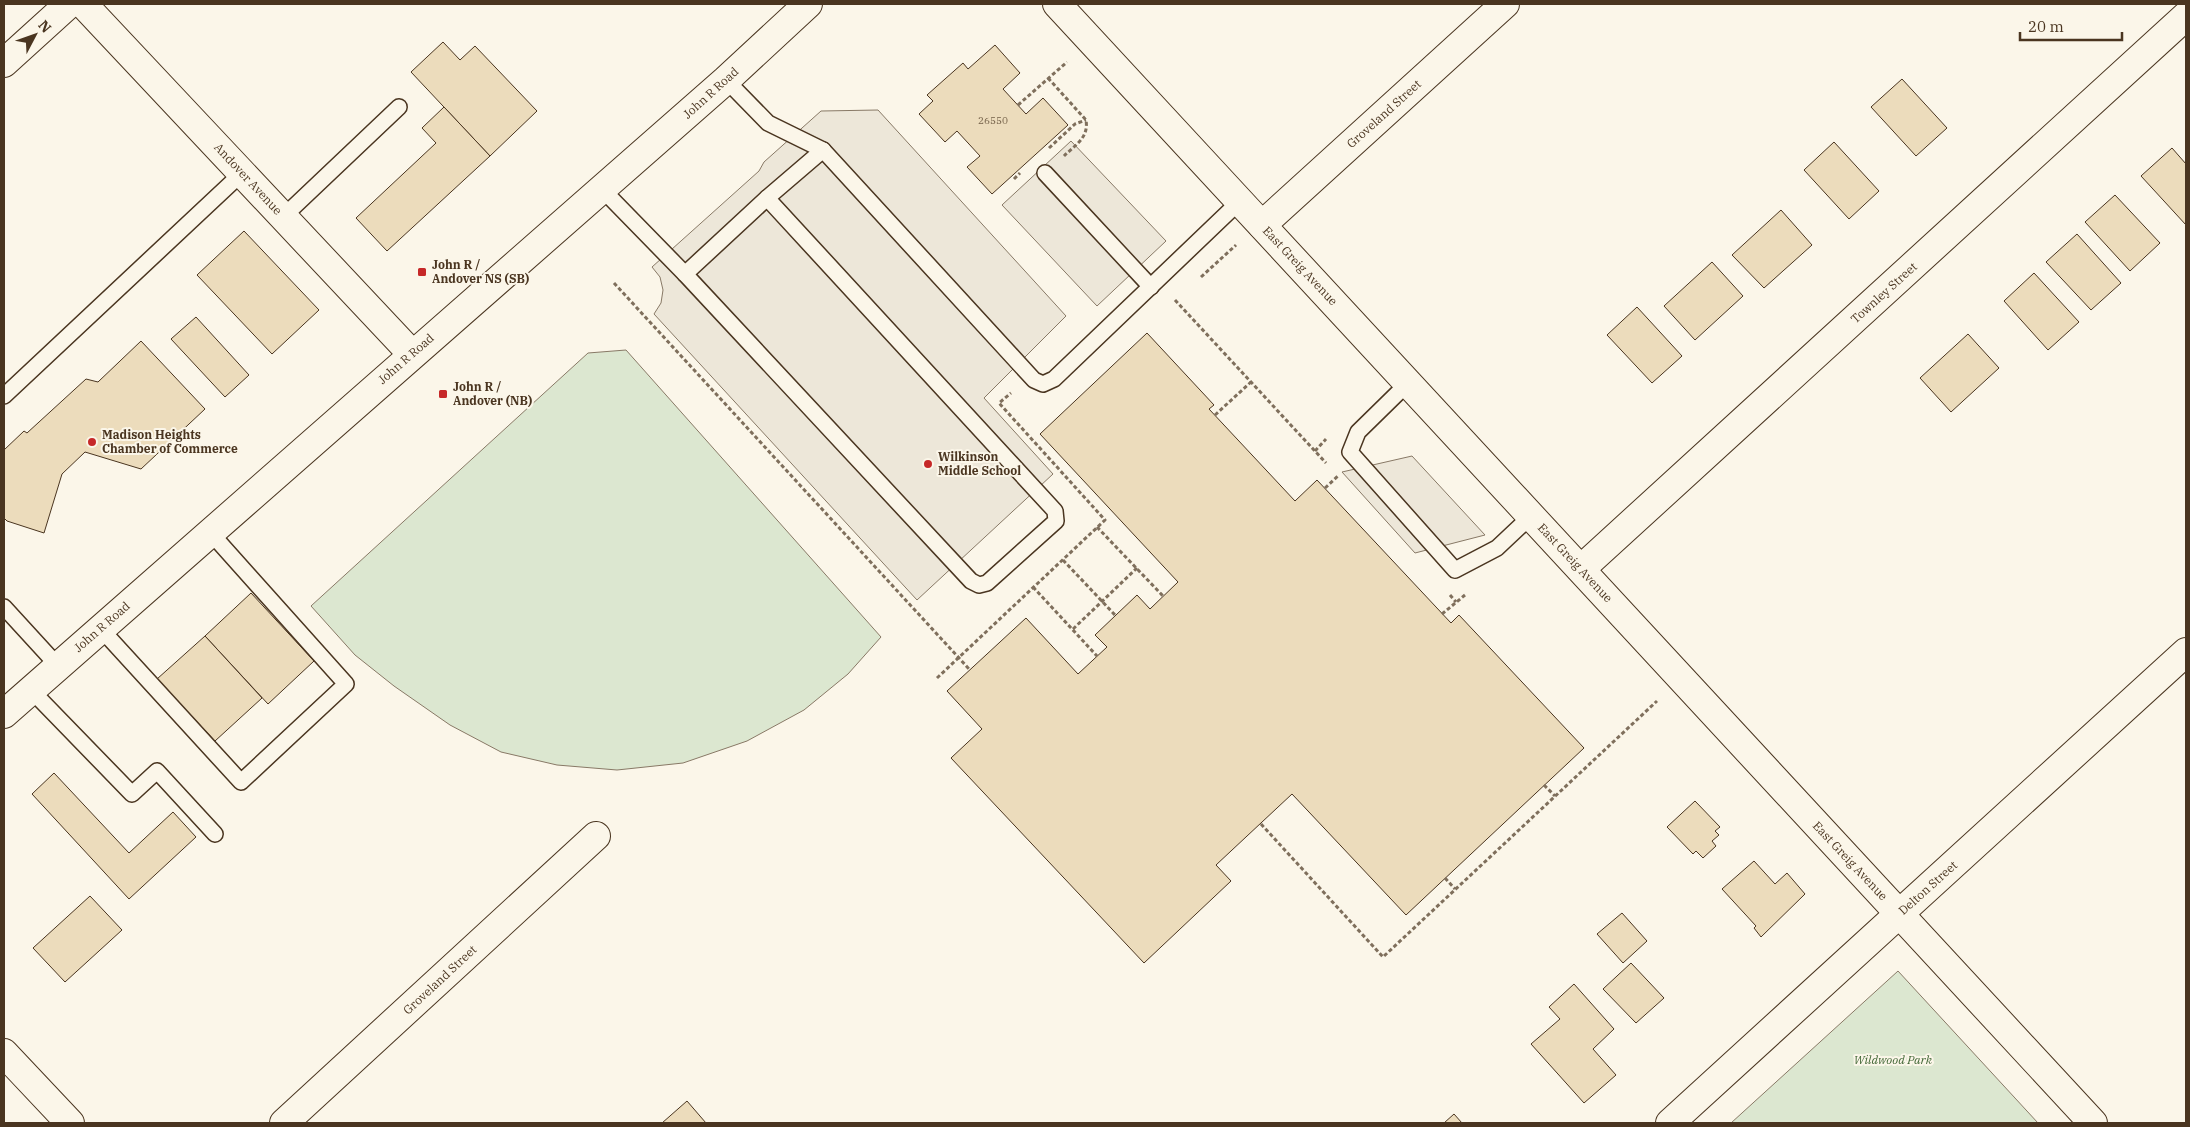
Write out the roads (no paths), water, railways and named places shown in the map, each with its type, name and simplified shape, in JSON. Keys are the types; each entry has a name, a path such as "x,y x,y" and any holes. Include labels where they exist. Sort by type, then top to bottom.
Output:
{"street":[{"path":"4,63 69,4"},
{"name":"Andover Avenue","path":"83,4 412,354"},
{"name":"John R Road","path":"4,714 726,80 808,4"},
{"name":"East Greig Avenue","path":"1058,4 2093,1123"},
{"name":"Groveland Street","path":"1262,224 1505,4"},
{"name":"Townley Street","path":"1581,569 2186,16"},
{"name":"Delton Street","path":"1670,1123 2186,652"},
{"name":"Groveland Street","path":"284,1123 596,836"},
{"path":"4,1053 70,1123"}],"lane":[{"path":"726,80 768,122 823,150 1034,380 1043,384 1054,379 1240,201"},
{"path":"283,217 399,107"},
{"path":"685,274 767,198 823,150"},
{"path":"4,396 242,173"},
{"path":"1045,173 1151,287"},
{"path":"602,189 685,274 971,582 979,584 987,582 1056,521 1055,511 767,198"},
{"path":"1408,383 1358,432 1350,452 1455,570 1497,548 1531,516"},
{"path":"101,629 241,782 346,684 210,532"},
{"path":"4,607 58,666"},
{"path":"31,690 132,794 157,771 215,834"}],"place":[{"name":"John R / Andover NS (SB)","path":"422,272"},
{"name":"John R / Andover (NB)","path":"443,394"},
{"name":"Madison Heights Chamber of Commerce","path":"92,442"},
{"name":"Wilkinson Middle School","path":"928,464"}],"park label":[{"name":"Wildwood Park","path":"1893,1060"}]}
